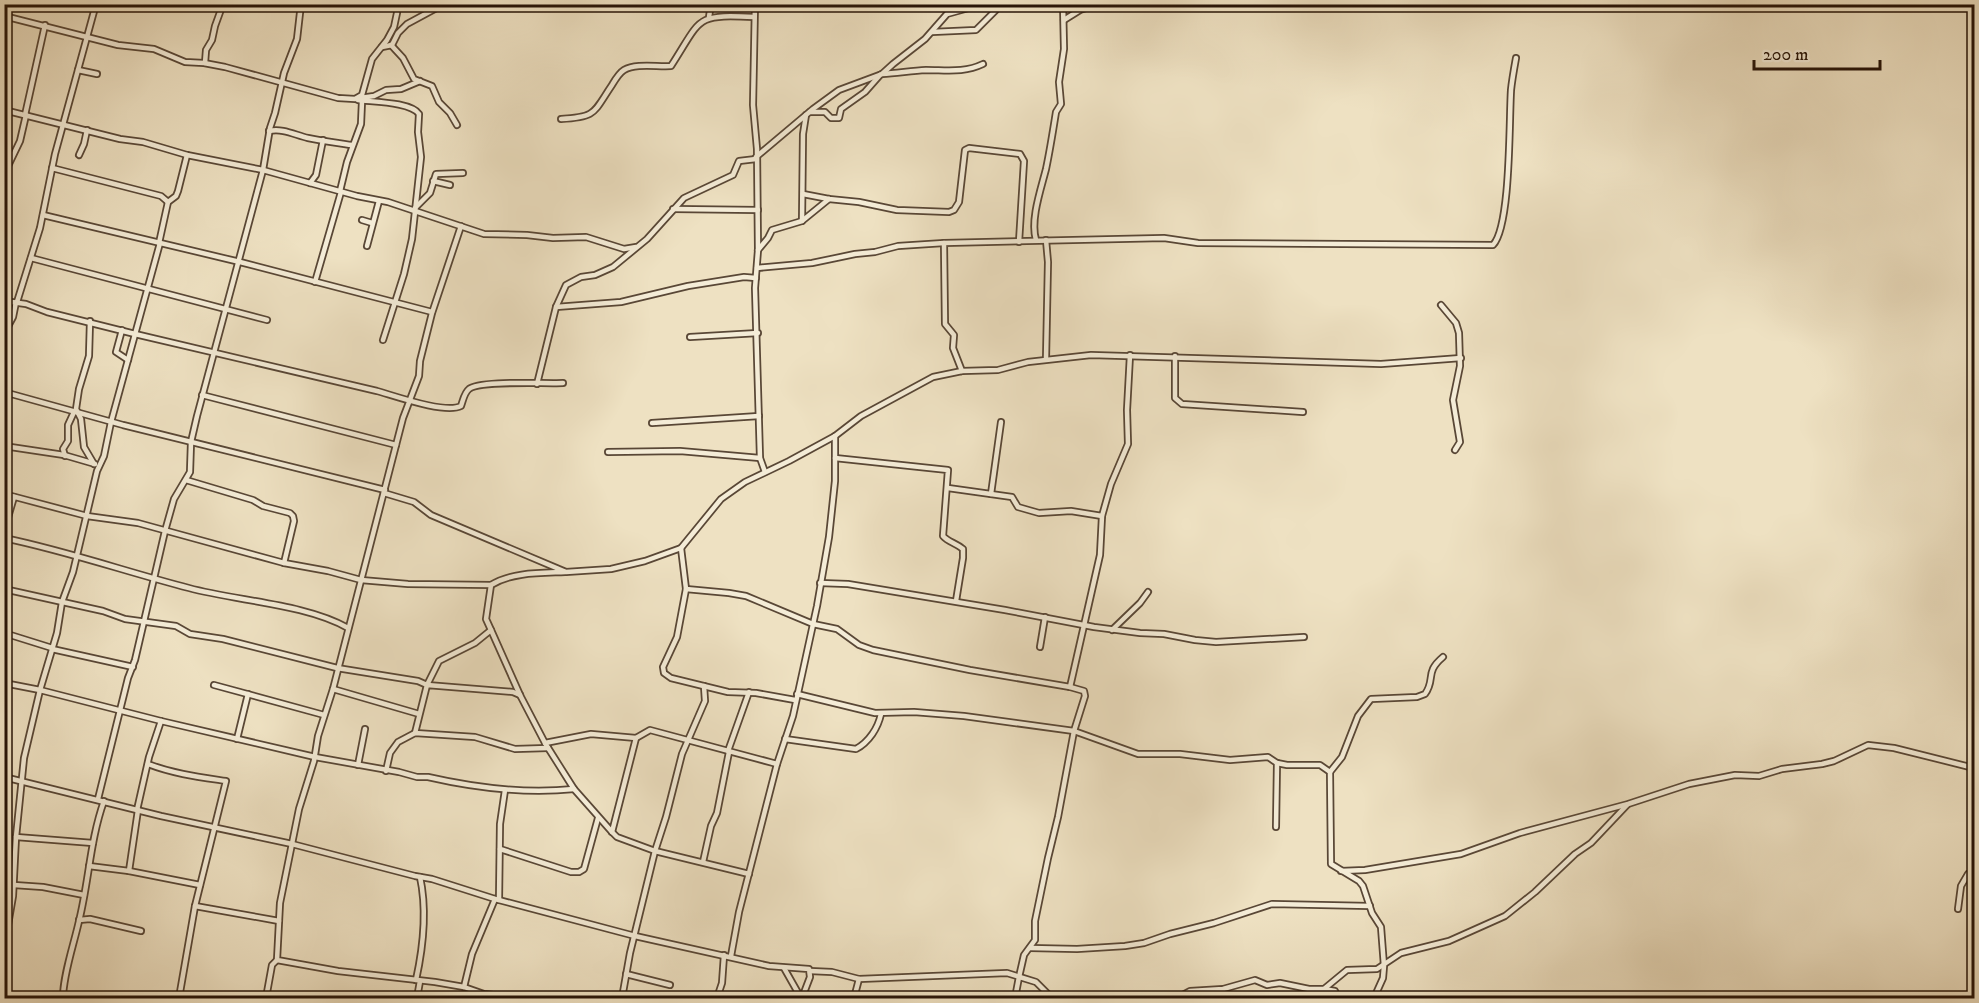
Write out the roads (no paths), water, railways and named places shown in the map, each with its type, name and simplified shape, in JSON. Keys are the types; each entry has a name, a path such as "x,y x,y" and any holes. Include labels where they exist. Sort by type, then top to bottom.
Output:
{"street":[{"path":"4,353 6,330 13,317 43,215 63,123 96,4"},
{"path":"161,4 176,6 180,4"},
{"path":"205,63 206,50 212,40 214,26 222,4"},
{"path":"98,799 174,499 190,472 191,442 202,395 240,262 282,82 297,39 301,4"},
{"path":"315,282 352,145 361,124 359,99 372,59 394,27 397,4"},
{"path":"381,47 391,45 407,24 444,4"},
{"path":"709,17 711,4"},
{"path":"755,4 753,105 758,210 756,278 760,459 765,472"},
{"path":"808,113 825,112 831,118 839,118 841,109 865,92 881,75 932,32 947,14 982,4"},
{"path":"932,32 976,30 998,4"},
{"path":"1036,240 1038,201 1056,112 1060,104 1059,82 1064,49 1063,4"},
{"path":"1064,20 1080,10 1099,4"},
{"path":"561,119 590,115 596,110 623,70 636,67 671,66 688,38 702,21 709,17 724,15 754,17"},
{"path":"4,33 7,16 118,45 154,49 185,62 205,63 338,98 394,104 418,112 421,157 415,210 404,274 383,340"},
{"path":"4,180 20,141 45,25"},
{"path":"391,45 406,62 414,79 432,86 439,102 450,113 457,125"},
{"path":"757,268 812,263 898,246 1036,240 1164,238 1198,243 1493,245 1500,233 1506,196 1516,58"},
{"path":"537,384 556,307 566,285 581,277 595,275 613,267 647,239 684,198 733,175 739,161 756,158 808,113 839,90 881,75 928,70 960,71 983,64"},
{"path":"78,70 97,74"},
{"path":"359,99 371,97 386,90 401,89 420,81"},
{"path":"4,110 120,139 143,142 187,155 263,170 415,210 484,234 552,238 586,237 624,249 636,247"},
{"path":"802,221 803,132 808,113"},
{"path":"79,155 87,130"},
{"path":"269,131 282,131 312,139 352,145"},
{"path":"310,183 316,175 323,140"},
{"path":"803,194 897,210 949,212 954,210 959,202 965,150 969,148 1020,154 1024,161 1019,242"},
{"path":"4,948 14,885 21,781 40,690 57,633 62,602 72,576 97,471 128,360 135,343 135,334 168,202 176,196 187,155"},
{"path":"52,168 161,196 168,202"},
{"path":"415,210 430,193 434,175 463,173"},
{"path":"433,181 450,185"},
{"path":"758,250 768,238 771,230 802,221 829,199"},
{"path":"367,246 379,201"},
{"path":"673,209 758,210"},
{"path":"43,215 240,262 432,312"},
{"path":"362,220 372,223"},
{"path":"266,999 272,965 277,960 284,882 299,809 315,757 324,715 333,689 396,445 419,376 432,312 461,226"},
{"path":"1046,240 1048,262 1046,360"},
{"path":"944,243 945,324 954,335 953,348 962,371"},
{"path":"31,258 267,320"},
{"path":"556,307 621,302 688,286 744,277 756,278"},
{"path":"4,301 16,302 135,334 377,391 409,401 457,408 461,406 466,390 475,385 489,382 563,384"},
{"path":"1441,305 1458,327 1461,358 1453,397 1460,442 1455,450"},
{"path":"65,456 63,449 68,441 68,425 76,412 90,346 90,321"},
{"path":"122,330 116,352 128,360"},
{"path":"690,337 758,333"},
{"path":"4,494 87,516 124,520 361,580 408,584 491,585 496,581 518,575 611,569 645,561 681,548 721,499 745,482 835,436 861,416 933,377 962,371 998,370 1046,360 1091,355 1381,364 1461,358"},
{"path":"1070,687 1100,555 1102,516 1111,484 1128,444 1130,356"},
{"path":"1175,356 1175,398 1182,404 1303,412"},
{"path":"4,392 111,422 384,491 414,502 431,514 566,572"},
{"path":"202,395 396,445"},
{"path":"76,412 81,418 84,447 94,464"},
{"path":"652,423 759,416"},
{"path":"991,494 1001,422"},
{"path":"731,956 739,912 777,764 793,716 813,624 829,537 835,436"},
{"path":"4,446 65,456 100,465"},
{"path":"608,452 680,451 760,459"},
{"path":"835,458 948,470 943,536 963,549 956,602"},
{"path":"186,480 290,513 294,520 284,562"},
{"path":"948,488 1012,497 1018,507 1039,513 1071,511 1102,516"},
{"path":"4,531 14,497"},
{"path":"4,538 77,555 154,580 307,613 340,623 348,628"},
{"path":"681,548 686,589 677,637 663,670 667,676 736,693 796,697 881,714 914,712 954,715 1074,731 1138,754 1180,754 1230,760 1268,757 1277,763 1287,765 1320,765 1330,772"},
{"path":"820,583 848,584 1112,630 1164,634 1216,642 1304,637"},
{"path":"491,585 486,619 520,695 544,742 574,789 598,818 617,837 656,851 749,874"},
{"path":"4,589 103,610 124,619 176,626 190,634 223,639 337,668 418,681 427,685 513,692 520,695"},
{"path":"686,589 746,596 813,624 837,629 859,645 873,650 1070,687 1085,693 1074,731 1035,921 1035,940 1023,955 1015,999"},
{"path":"1112,630 1148,592"},
{"path":"1040,647 1045,617"},
{"path":"415,733 427,685 439,661 475,643 491,630"},
{"path":"4,633 52,649 133,667"},
{"path":"1374,999 1383,978 1381,927 1363,886 1352,876 1331,864 1330,772 1342,757 1358,716 1369,701 1376,698 1394,699 1425,694 1429,687 1430,673 1443,657"},
{"path":"4,683 40,690 161,722 386,771 505,790 574,789"},
{"path":"214,685 324,715"},
{"path":"622,999 635,936 677,771 705,701 704,686"},
{"path":"333,689 419,714"},
{"path":"703,862 711,826 717,813 729,752 748,692"},
{"path":"237,739 248,694"},
{"path":"785,739 856,749 862,746 876,730 881,714"},
{"path":"129,871 138,810 148,764 161,722"},
{"path":"358,765 365,729"},
{"path":"544,742 591,734 636,738 650,730 777,764"},
{"path":"386,771 390,753 398,742 415,733 475,737 515,749 548,748"},
{"path":"612,832 636,738"},
{"path":"1340,871 1365,870 1452,856 1520,833 1628,804 1689,784 1742,774 1759,776 1782,769 1822,764 1834,761 1868,745 1894,748 1974,768"},
{"path":"1276,827 1277,763"},
{"path":"148,764 184,776 193,775 226,781 195,906 179,999"},
{"path":"4,777 432,879 635,936 784,968 831,972 859,979 1006,972 1036,982 1052,999"},
{"path":"464,987 472,954 497,899 500,824 505,790"},
{"path":"63,999 65,981 80,920 96,823 104,801"},
{"path":"1324,988 1347,970 1370,970 1384,966 1401,953 1449,941 1505,916 1535,892 1575,854 1591,843 1628,804"},
{"path":"500,849 571,872 579,872 584,869 598,818"},
{"path":"16,837 93,843"},
{"path":"89,866 129,871 200,885"},
{"path":"1958,909 1961,886 1968,874"},
{"path":"417,999 423,918 423,893 420,877"},
{"path":"14,885 43,887 84,895"},
{"path":"1030,948 1077,949 1144,943 1170,933 1215,923 1272,904 1370,906"},
{"path":"195,906 279,921"},
{"path":"80,920 90,919 141,931"},
{"path":"717,999 722,983 724,955"},
{"path":"277,960 338,971 464,987 484,994 521,998"},
{"path":"784,968 801,999"},
{"path":"801,999 810,977 810,971"},
{"path":"626,974 670,985"},
{"path":"854,999 859,979"},
{"path":"1177,999 1190,991 1224,989 1255,980 1267,985 1280,983 1309,989 1324,988 1335,991 1338,999"}]}
